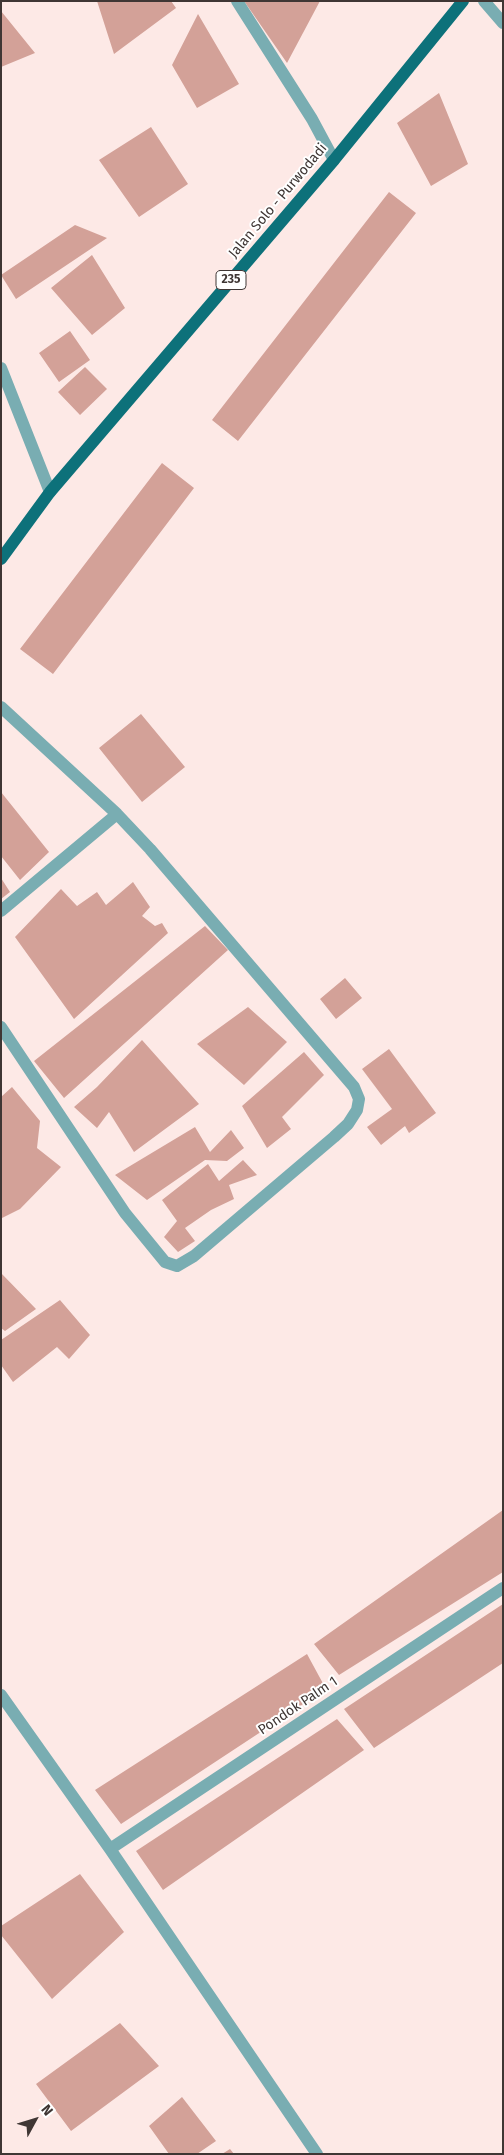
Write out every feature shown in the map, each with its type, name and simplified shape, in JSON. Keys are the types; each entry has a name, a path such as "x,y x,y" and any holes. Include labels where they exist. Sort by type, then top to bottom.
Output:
{"main road":[{"name":"Jalan Solo - Purwodadi","path":"1,559 50,492 334,160 463,1"}],"street":[{"path":"237,1 312,119 334,160"},
{"path":"484,1 503,23"},
{"path":"1,368 50,492"},
{"path":"1,707 117,814 176,878 354,1087 359,1099 357,1110 348,1124 334,1137 194,1256 177,1266 165,1262 125,1213 1,1027"},
{"path":"1,912 117,814"},
{"name":"Pondok Palm 1","path":"110,1849 503,1588"},
{"path":"1,1695 110,1849 317,2154"}],"building":[{"path":"97,1 171,1 176,8 114,54"},
{"path":"244,1 320,1 287,63"},
{"path":"1,11 35,53 1,67"},
{"path":"198,14 239,84 197,108 172,65"},
{"path":"439,93 468,164 431,186 397,123"},
{"path":"151,127 188,184 139,217 99,160"},
{"path":"389,192 416,213 238,441 212,420"},
{"path":"75,225 107,238 16,299 1,275"},
{"path":"92,255 125,308 92,335 51,288"},
{"path":"70,331 90,360 59,382 39,353"},
{"path":"85,367 107,389 80,415 58,392"},
{"path":"162,463 194,488 53,674 20,649"},
{"path":"141,714 185,767 142,802 99,748"},
{"path":"1,792 49,852 20,880 1,856"},
{"path":"1,878 10,892 1,899"},
{"path":"133,882 150,907 142,916 155,926 162,923 168,933 74,1019 15,937 61,889 77,906 97,892 106,905"},
{"path":"205,926 228,950 64,1098 34,1061"},
{"path":"345,978 362,998 336,1019 320,999"},
{"path":"248,1007 287,1042 244,1085 197,1044"},
{"path":"142,1040 199,1104 134,1152 109,1112 97,1128 74,1107 97,1087"},
{"path":"389,1049 436,1113 409,1133 405,1126 381,1145 367,1127 392,1109 362,1069"},
{"path":"304,1052 324,1075 282,1117 291,1129 267,1148 242,1106"},
{"path":"12,1087 40,1121 37,1148 61,1167 20,1209 2,1218 1,1097"},
{"path":"195,1127 210,1152 231,1130 244,1148 227,1161 205,1160 147,1200 115,1175"},
{"path":"243,1160 257,1175 229,1185 234,1199 211,1210 185,1228 195,1241 178,1252 164,1237 177,1221 162,1200 208,1164 219,1181"},
{"path":"1,1273 36,1309 5,1331 1,1328"},
{"path":"60,1300 90,1335 69,1359 57,1347 13,1382 1,1365 1,1340"},
{"path":"503,1510 503,1572 339,1675 314,1644"},
{"path":"503,1604 503,1663 374,1748 344,1709"},
{"path":"307,1654 326,1689 121,1824 95,1790"},
{"path":"337,1719 364,1750 163,1890 136,1851"},
{"path":"80,1874 124,1932 52,1999 1,1935 1,1926"},
{"path":"120,2023 159,2066 71,2131 36,2084"},
{"path":"182,2097 216,2141 197,2154 169,2154 149,2126"},
{"path":"230,2149 234,2154 222,2154"}]}
